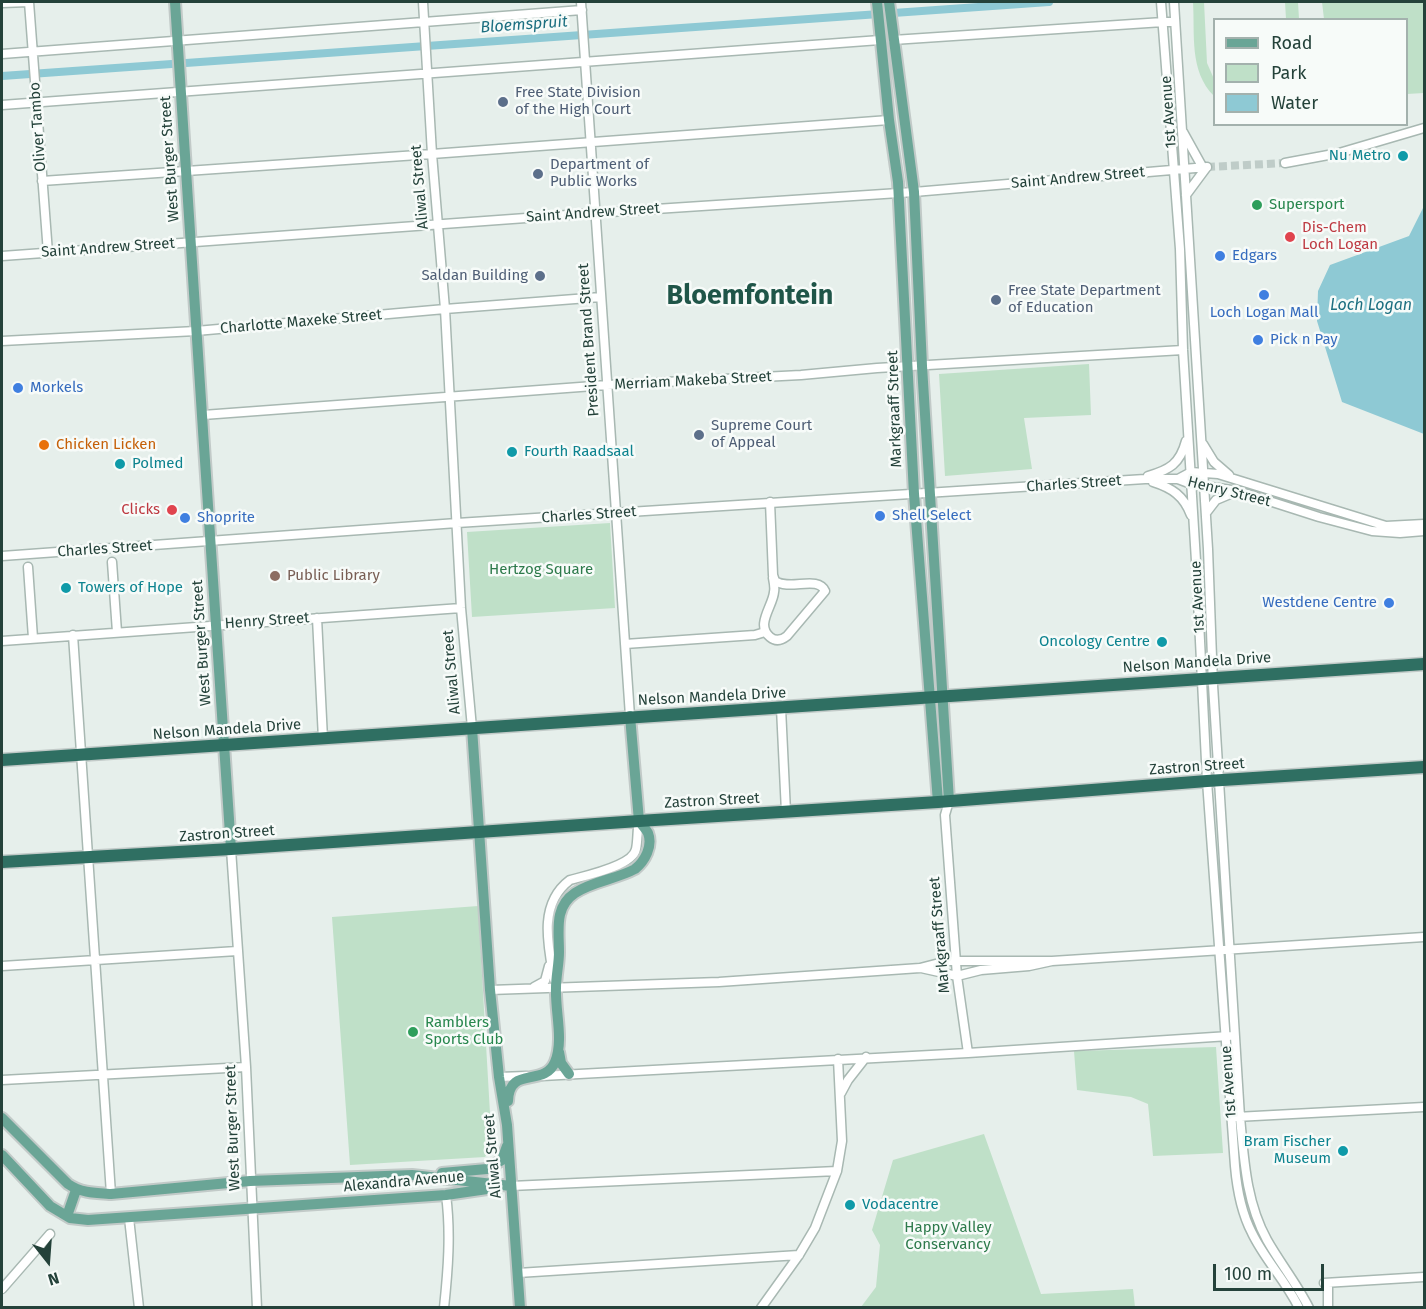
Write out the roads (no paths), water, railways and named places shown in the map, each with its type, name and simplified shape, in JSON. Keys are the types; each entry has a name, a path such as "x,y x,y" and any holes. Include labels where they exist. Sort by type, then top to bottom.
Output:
{"highway":[{"name":"Nelson Mandela Drive","path":"2,760 1425,664"},
{"name":"Zastron Street","path":"2,862 944,802 1425,767"}],"main road":[{"name":"West Burger Street","path":"175,2 231,849"},
{"name":"Markgraaff Street","path":"877,2 899,192 914,494 930,698 944,802"},
{"name":"Markgraaff Street","path":"889,2 914,192 922,366 943,697 944,802"},
{"path":"889,120 902,113"},
{"name":"President Brand Street","path":"555,988 560,954 558,923 561,910 567,900 575,893 626,874 642,864 648,851 648,833 639,820 630,716"},
{"name":"Aliwal Street","path":"472,728 490,990 499,1077 507,1125 520,1308"},
{"path":"555,988 559,1052 561,1063 569,1074"},
{"path":"507,1125 508,1089 519,1079 538,1076 546,1072 554,1065 559,1052"},
{"path":"2,1118 57,1175 76,1190 67,1216"},
{"path":"412,1175 487,1169 502,1160 508,1143"},
{"name":"Alexandra Avenue","path":"2,1155 50,1206 67,1216 88,1220 446,1195 510,1186"},
{"name":"Alexandra Avenue","path":"76,1190 111,1194 250,1181 412,1175 510,1186"}],"street":[{"path":"2,3 29,2"},
{"name":"Oliver Tambo","path":"29,2 48,253"},
{"name":"Aliwal Street","path":"423,2 432,154 445,309 461,608 472,728"},
{"name":"1st Avenue","path":"1161,2 1180,249 1191,483 1207,678 1219,950 1226,1036 1236,1117 1253,1207 1266,1238 1309,1308"},
{"name":"1st Avenue","path":"1174,2 1204,485 1207,678"},
{"path":"2,54 33,55 178,45 582,6"},
{"name":"President Brand Street","path":"582,6 630,716"},
{"path":"893,40 1175,22"},
{"path":"2,105 180,87 585,58 880,40"},
{"path":"42,181 889,120"},
{"path":"1285,163 1339,153 1425,128"},
{"path":"1182,132 1205,168 1186,195"},
{"name":"Saint Andrew Street","path":"2,256 914,192 1205,168"},
{"name":"Charlotte Maxeke Street","path":"2,341 196,331 601,297"},
{"name":"Merriam Makeba Street","path":"203,415 607,385 1183,350"},
{"path":"1140,480 1175,465 1184,450 1188,435"},
{"path":"1201,437 1208,454 1232,477"},
{"name":"Henry Street","path":"1178,479 1191,472 1232,477 1386,526 1425,524"},
{"name":"Charles Street","path":"2,556 770,502 1178,479"},
{"name":"Henry Street","path":"1178,479 1238,491 1372,531 1400,533 1425,531"},
{"path":"1140,480 1176,492 1185,502 1194,521"},
{"path":"1205,514 1216,500 1238,491"},
{"path":"770,502 773,578 774,595 765,619 765,632 773,640 783,639 825,591 816,583 787,585 778,583 773,578"},
{"path":"112,562 117,632"},
{"path":"28,567 33,638"},
{"name":"Henry Street","path":"2,640 461,608"},
{"path":"317,618 323,739"},
{"path":"625,644 755,635 765,632"},
{"path":"73,635 111,1194"},
{"path":"781,708 786,812"},
{"name":"1st Avenue","path":"1213,781 1236,1035 1236,1180 1243,1210 1252,1233 1288,1286 1299,1308"},
{"name":"Markgraaff Street","path":"944,802 957,976 968,1053"},
{"path":"555,988 550,957 548,916 550,906 570,880 631,858 636,850 639,820"},
{"name":"West Burger Street","path":"231,849 246,1067 257,1308"},
{"path":"920,968 957,976 981,969 1029,966 1052,961 1425,937"},
{"path":"2,966 237,951"},
{"path":"531,989 548,977 550,957"},
{"path":"490,990 719,982 920,968 956,961 1041,959 1052,961"},
{"path":"499,1077 968,1053 1236,1035"},
{"path":"840,1093 866,1057"},
{"path":"761,1308 799,1255 815,1228 837,1171 842,1142 838,1059"},
{"path":"2,1080 246,1067"},
{"path":"1236,1117 1425,1107"},
{"path":"510,1186 837,1171"},
{"path":"444,1308 450,1243 450,1221 446,1195"},
{"path":"1243,1210 1253,1207"},
{"path":"129,1218 139,1308"},
{"path":"2,1289 50,1234"},
{"path":"518,1273 799,1255"},
{"path":"257,1272 264,1308"},
{"path":"1328,1308 1326,1283 1425,1277"}],"water":[{"name":"Loch Logan","path":"1424,206 1424,434 1342,402 1317,321 1318,291 1330,265 1409,236"}],"waterway":[{"name":"Bloemspruit","path":"2,76 1049,2"}],"tunnel":[{"path":"1207,167 1285,163"}],"place":[{"name":"Free State Division of the High Court","path":"503,102"},
{"name":"Nu Metro","path":"1403,156"},
{"name":"Department of Public Works","path":"538,174"},
{"name":"Supersport","path":"1257,205"},
{"name":"Dis-Chem Loch Logan","path":"1290,237"},
{"name":"Edgars","path":"1220,256"},
{"name":"Saldan Building","path":"540,276"},
{"name":"Loch Logan Mall","path":"1264,295"},
{"name":"Free State Department of Education","path":"996,300"},
{"name":"Pick n Pay","path":"1258,340"},
{"name":"Morkels","path":"18,388"},
{"name":"Supreme Court of Appeal","path":"699,435"},
{"name":"Chicken Licken","path":"44,445"},
{"name":"Fourth Raadsaal","path":"512,452"},
{"name":"Polmed","path":"120,464"},
{"name":"Clicks","path":"172,510"},
{"name":"Shell Select","path":"880,516"},
{"name":"Shoprite","path":"185,518"},
{"name":"Public Library","path":"275,576"},
{"name":"Towers of Hope","path":"66,588"},
{"name":"Westdene Centre","path":"1389,603"},
{"name":"Oncology Centre","path":"1162,642"},
{"name":"Ramblers Sports Club","path":"413,1032"},
{"name":"Bram Fischer Museum","path":"1343,1151"},
{"name":"Vodacentre","path":"850,1205"}],"district":[{"name":"Bloemfontein","path":"750,296"}],"park label":[{"name":"Hertzog Square","path":"541,570"},
{"name":"Happy Valley Conservancy","path":"948,1236"}]}
